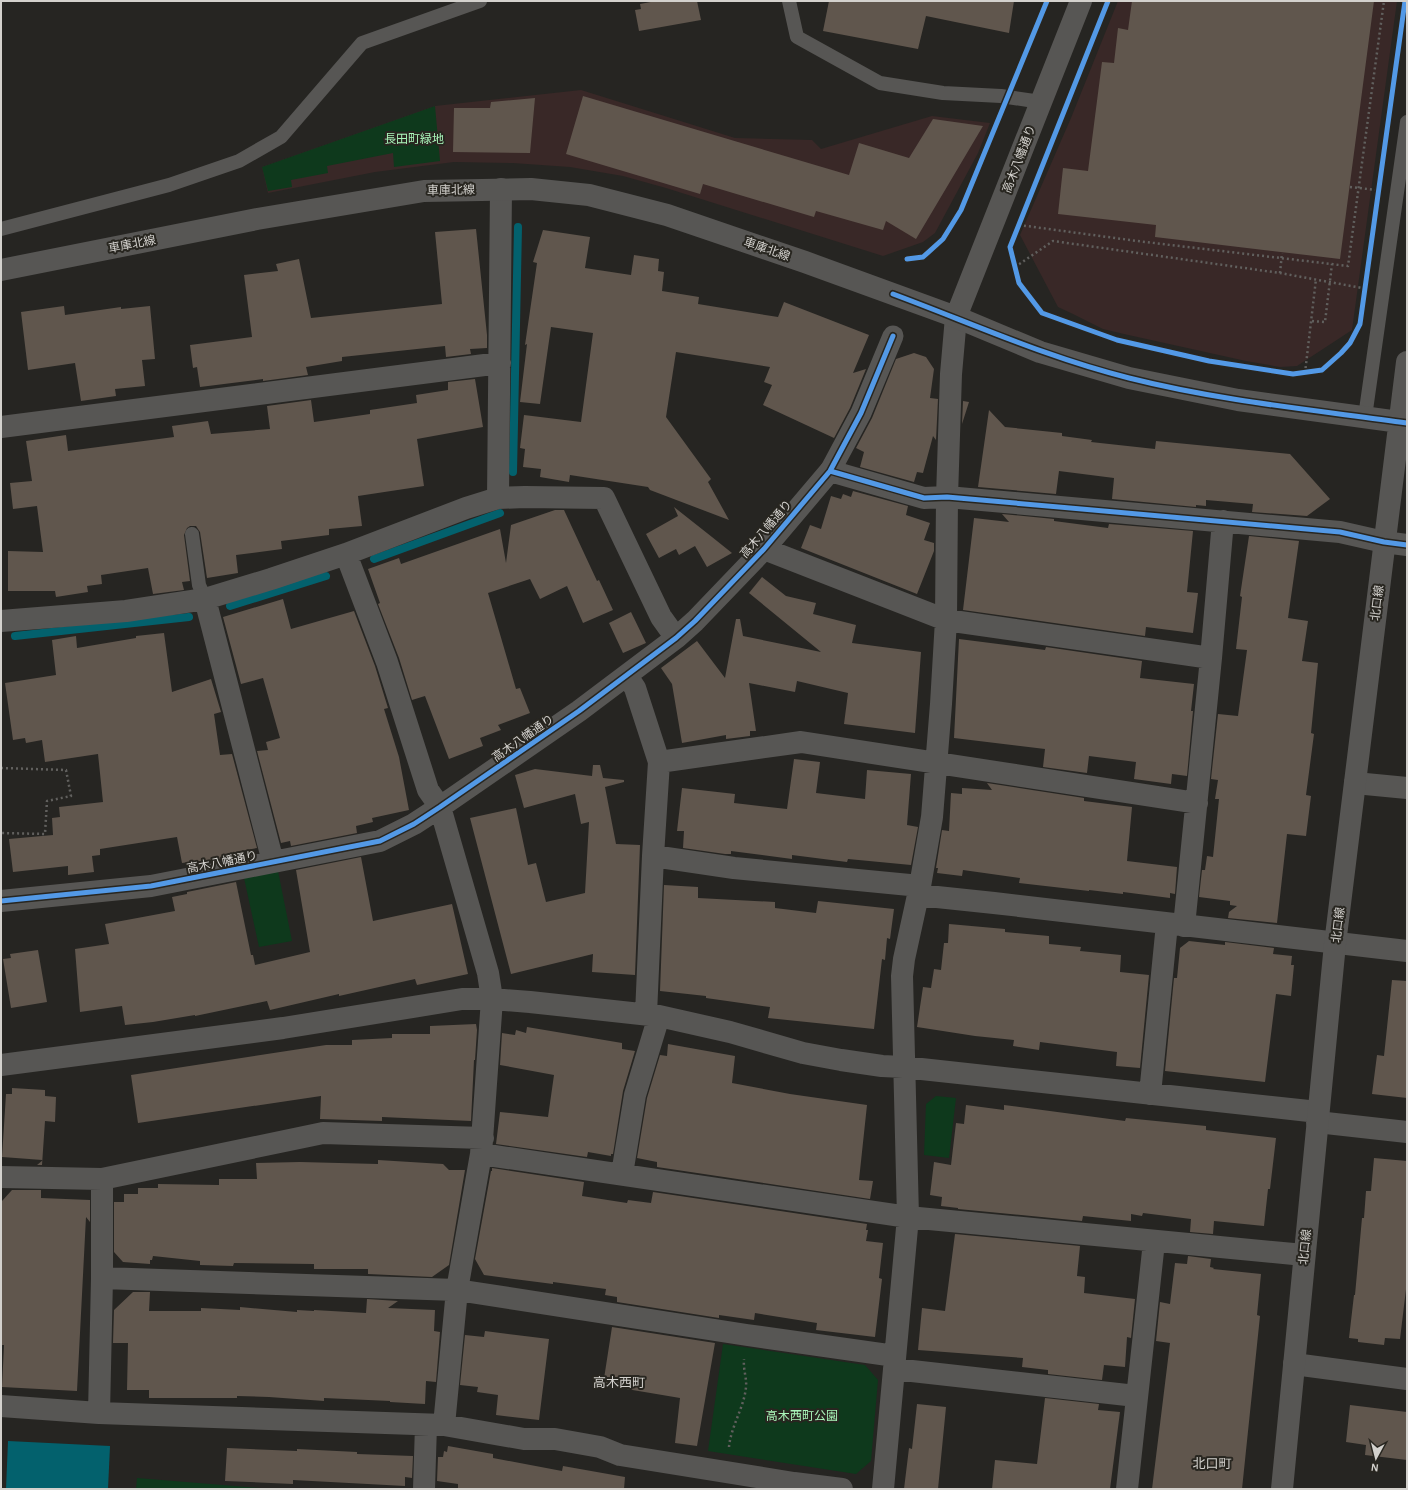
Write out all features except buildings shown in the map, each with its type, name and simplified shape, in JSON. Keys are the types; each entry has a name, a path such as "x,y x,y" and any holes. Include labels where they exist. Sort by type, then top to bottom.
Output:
{"street":[{"name":"高木八幡通り","path":"883,1489 908,1217 903,1067 902,976 932,817 937,762 946,620 947,497 951,374 956,317 1081,1"},
{"path":"498,498 501,189"},
{"name":"車庫北線","path":"1,270 257,219 424,191 531,189 589,195 667,215 805,262 956,317 1040,352 1129,378 1238,400 1404,422"},
{"path":"893,336 861,413 830,471 924,498 947,497 1340,532 1384,542 1407,545"},
{"name":"北口線","path":"1282,1489 1335,944 1384,542 1404,422 1407,362"},
{"path":"1,427 500,363"},
{"name":"高木八幡通り","path":"1,900 151,886 380,841 414,824 440,808 579,711 676,638 695,621 764,549 830,471"},
{"path":"1,621 126,611 205,599 346,554 466,508 498,498 604,498 661,617 676,638"},
{"path":"1150,1094 1176,925 1197,803 1223,521"},
{"path":"764,549 946,620 1211,658"},
{"path":"346,554 387,662 428,790 440,808 488,974 492,999 482,1146 424,1489"},
{"path":"205,599 273,862"},
{"path":"622,1174 635,1095 652,1015 653,856 659,762 635,688 627,676"},
{"path":"659,762 801,742 1197,803"},
{"path":"1355,783 1407,788"},
{"path":"653,856 734,868 919,891 994,903 1335,944 1407,951"},
{"path":"1,1065 283,1028 462,999 492,999 652,1015 730,1032 803,1053 854,1062 1150,1094 1318,1117 1407,1132"},
{"path":"1,1177 102,1179 323,1132 482,1146 622,1174 908,1217 1154,1242 1304,1255"},
{"path":"99,1413 102,1278 102,1179"},
{"path":"1127,1489 1154,1242"},
{"path":"102,1278 457,1290 747,1335 895,1363 1136,1396"},
{"path":"1294,1364 1407,1379"},
{"path":"1,1406 99,1413 435,1425 524,1439 556,1440 600,1447 620,1455 726,1472 794,1486 842,1489"}],"lane":[{"path":"1,229 169,185 239,161 281,137 362,43 480,1"},
{"path":"789,1 797,37 880,83 943,93 1007,97 1041,102"},
{"path":"1365,417 1407,122"},
{"path":"192,534 199,585 205,599"}],"path":[{"path":"907,259 924,257 943,239 961,210 1047,1"},
{"path":"1021,218 1018,225 1137,241 1348,266 1384,1"},
{"path":"1390,110 1405,1"},
{"path":"1350,187 1358,188"},
{"path":"1378,195 1379,187"},
{"path":"1015,267 1053,242 1280,273 1365,288"},
{"path":"1010,246 1019,283 1042,313 1125,342 1209,361 1293,374 1322,370 1350,343 1357,330"},
{"path":"1280,273 1282,253"},
{"path":"1312,319 1325,322 1332,264"},
{"path":"1305,373 1316,279"},
{"path":"1,768 66,770 72,796 47,801 45,834 1,833"},
{"path":"726,1472 730,1436 743,1401 746,1386 743,1368 747,1335"}],"shaded area":[{"path":"1118,1 1397,1 1352,330 1297,366 1280,367 1246,361 1103,329 1058,307 1020,235 1071,118"},
{"path":"581,90 735,138 812,140 821,149 932,116 990,123 978,153 935,233 923,242 883,256 666,188 623,176 570,167 513,163 454,162 375,172 268,193 262,167 435,106"}],"green space":[{"name":"長田町緑地","path":"435,106 440,161 394,167 393,153 327,166 328,173 291,180 292,187 268,191 262,167"},
{"path":"278,871 292,941 259,947 244,878"},
{"path":"936,1096 956,1098 949,1158 924,1155 926,1104"},
{"name":"高木西町公園","path":"723,1344 865,1365 878,1380 871,1461 856,1474 708,1451"},
{"path":"137,1478 273,1489 136,1489"}],"water":[{"path":"8,1441 110,1446 108,1489 6,1489"}],"waterway":[{"path":"513,472 518,227"},
{"path":"374,559 500,513"},
{"path":"230,606 326,576"},
{"path":"15,636 189,617"}],"cycle path":[{"path":"907,259 923,257 943,239 961,210 1047,1"},
{"path":"1108,1 1010,247 1019,283 1042,313 1117,340 1209,361 1293,374 1322,370 1350,343 1360,324 1405,1"},
{"path":"893,294 1069,361 1129,378 1232,399 1407,423"},
{"path":"1,901 151,886 380,841 414,824 579,711 676,638 695,621 764,549 830,471 861,413 893,336"},
{"path":"830,471 924,498 947,497 1340,532 1384,542 1407,545"}],"district":[{"name":"高木西町","path":"619,1383"},
{"name":"北口町","path":"1212,1464"}]}
